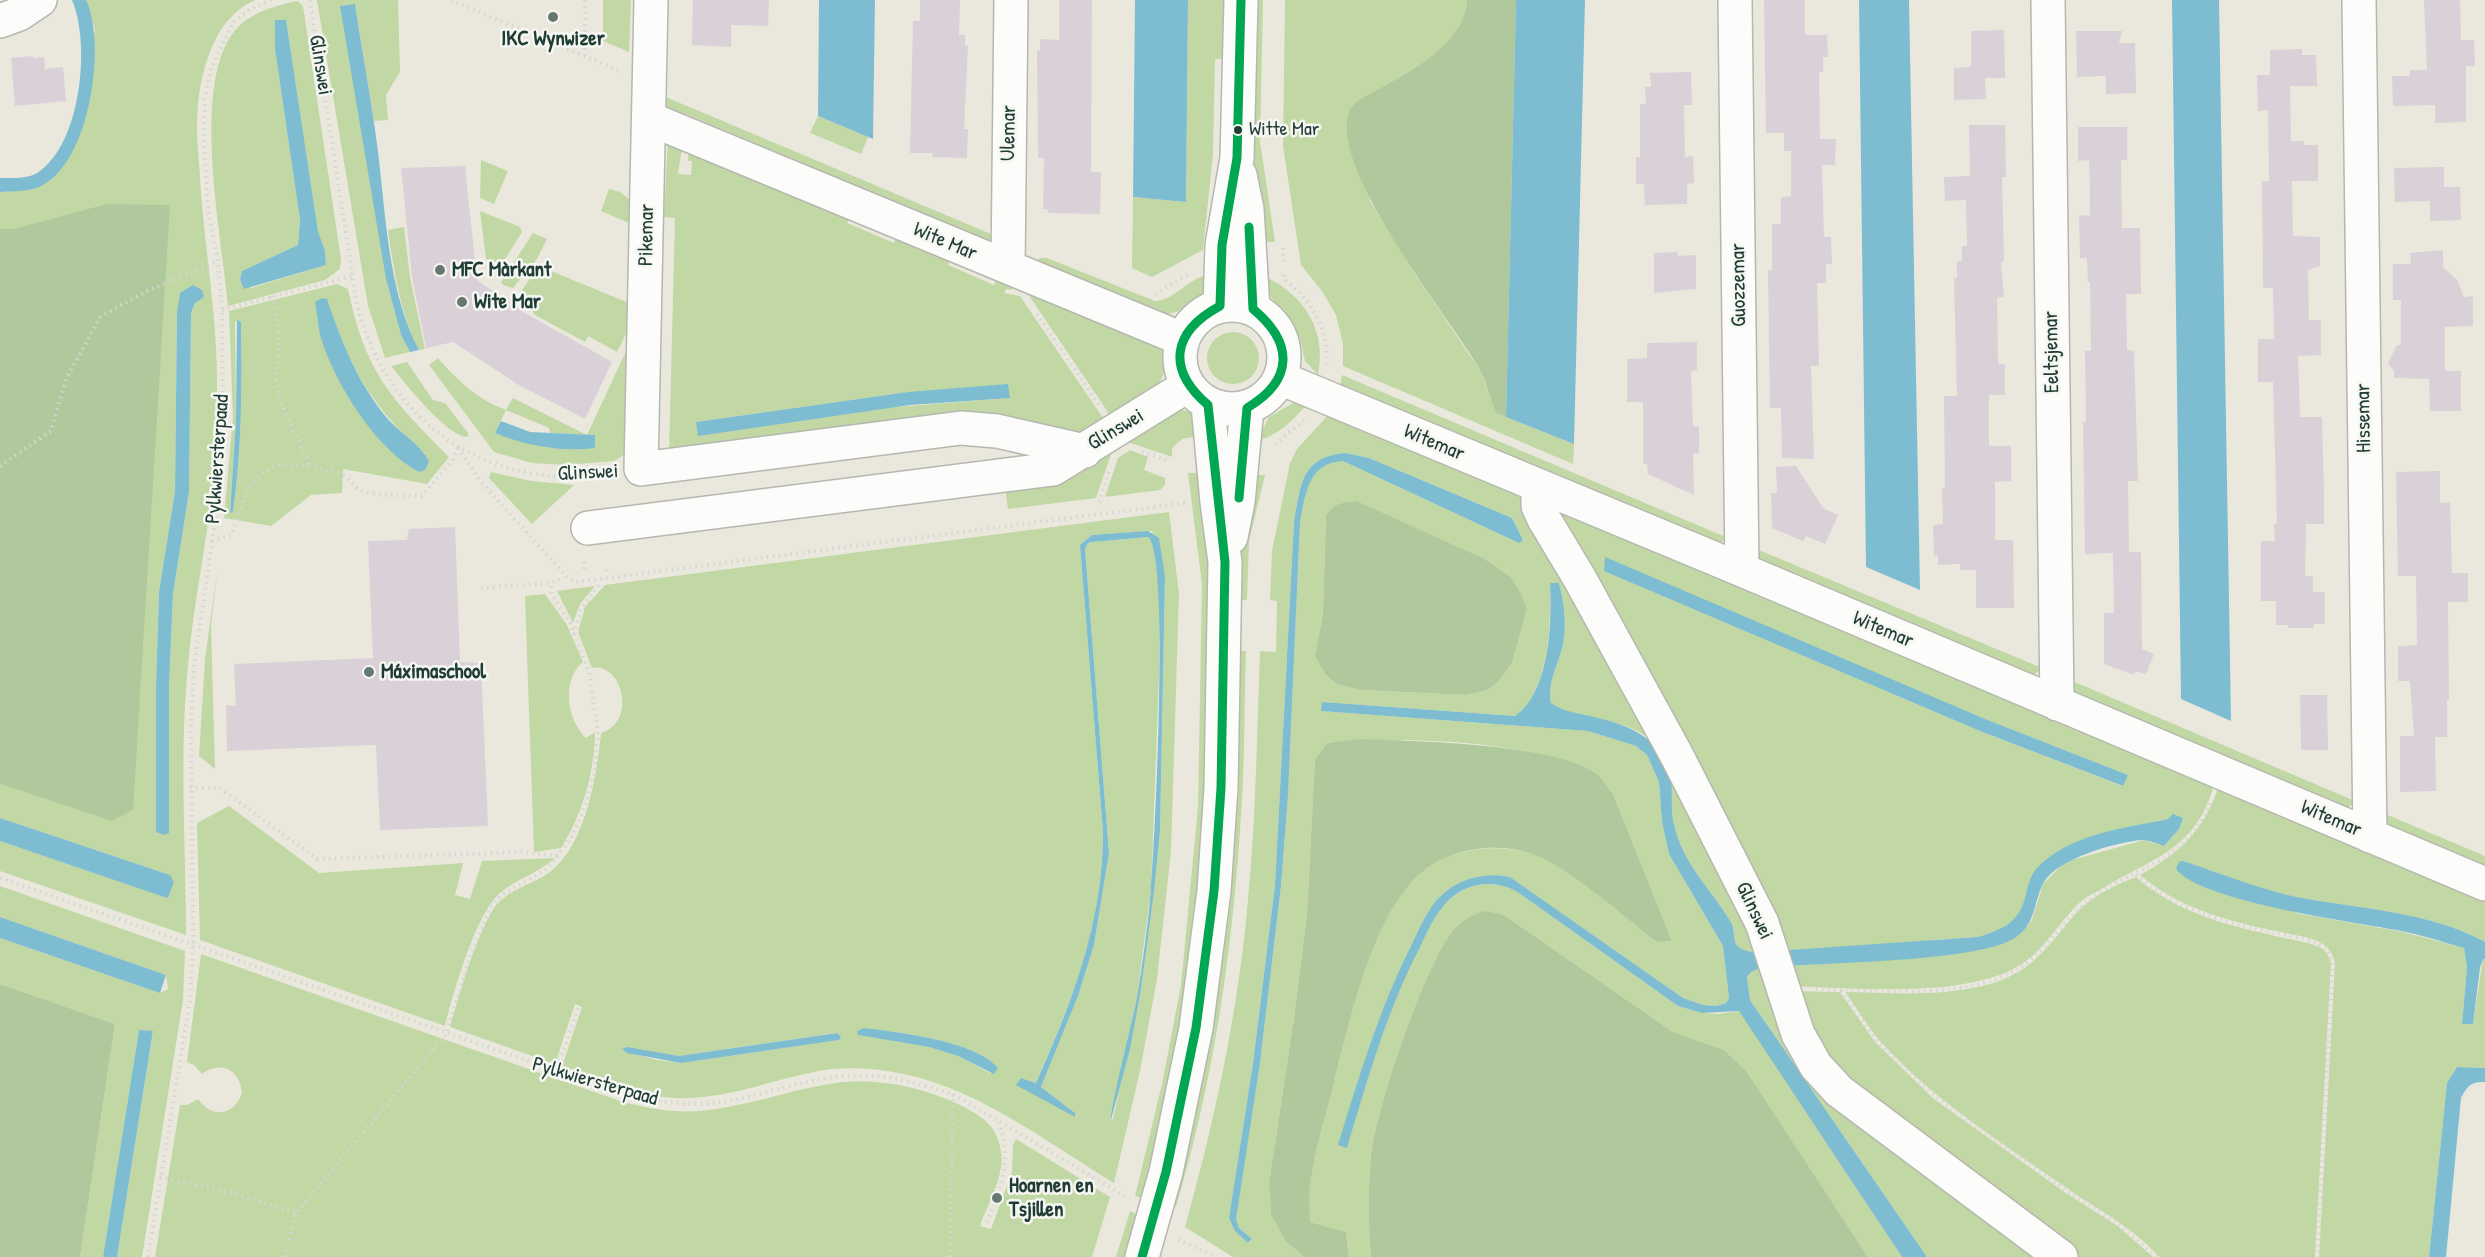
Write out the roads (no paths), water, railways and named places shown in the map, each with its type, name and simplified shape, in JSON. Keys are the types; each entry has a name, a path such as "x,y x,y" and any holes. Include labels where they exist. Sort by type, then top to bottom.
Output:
{"street":[{"path":"0,21 19,14 40,0"},
{"name":"Pikemar","path":"641,470 642,249 650,119 651,0"},
{"name":"Ulemar","path":"1008,267 1011,0"},
{"path":"1220,306 1220,264 1225,214 1237,158 1241,0"},
{"name":"Guozzemar","path":"1735,0 1742,570"},
{"name":"Eeltsjemar","path":"2048,0 2057,704"},
{"name":"Hissemar","path":"2359,0 2370,836"},
{"name":"Wite Mar","path":"650,119 1182,339"},
{"path":"1237,158 1247,209 1253,309"},
{"path":"1145,1243 1181,1104 1207,962 1221,788 1226,562 1198,395 1180,363 1182,339 1191,324 1204,313 1220,306 1242,306 1253,309 1266,318 1277,331 1283,346 1284,362 1280,378 1272,391 1261,401 1247,408 1227,410 1198,395"},
{"name":"Witemar","path":"1280,378 1742,570 2485,884"},
{"name":"Glinswei","path":"641,470 961,428 997,431 1085,451 1198,395"},
{"path":"1226,562 1238,502 1247,408"},
{"path":"588,528 1053,469 1085,451"},
{"name":"Glinswei","path":"1538,487 1538,506 1544,519 1580,579 1677,756 1762,923 1798,1034 1812,1058 1839,1091 2061,1257"}],"water":[{"path":"72,0 86,0 92,20 95,44 90,101 82,129 72,153 58,173 37,188 0,192 0,178 19,178 37,173 52,160 64,141 78,93 81,67 78,19"},
{"path":"819,0 875,0 873,139 818,116"},
{"path":"1135,0 1188,0 1186,202 1133,197"},
{"path":"1516,0 1585,0 1574,444 1506,417"},
{"path":"1859,0 1909,0 1920,590 1866,567"},
{"path":"2172,0 2219,0 2231,721 2181,699"},
{"path":"355,4 375,126 389,250 400,302 419,350 410,352 401,335 386,279 340,6"},
{"path":"275,20 286,20 318,231 325,251 326,265 244,289 240,280 242,271 298,245 300,220 275,49"},
{"path":"193,285 202,290 204,297 195,303 191,313 189,492 173,594 169,686 169,833 165,835 156,832 156,686 159,592 175,491 177,312 180,293"},
{"path":"322,298 327,299 359,377 387,418 425,455 429,461 425,470 420,472 388,448 372,431 346,393 326,353 320,335 315,302"},
{"path":"237,320 241,322 241,416 236,487 233,511 230,514 236,419"},
{"path":"1008,384 1010,398 910,405 698,436 696,422 908,392"},
{"path":"501,421 530,432 595,435 595,448 544,447 519,441 495,433"},
{"path":"1345,453 1369,458 1512,518 1523,540 1519,543 1343,461 1322,467 1310,482 1300,523 1288,796 1281,886 1260,1063 1236,1219 1239,1228 1252,1239 1248,1243 1235,1231 1229,1218 1253,1063 1275,885 1294,522 1301,485 1311,467 1319,460"},
{"path":"1148,531 1159,538 1165,576 1160,831 1141,989 1130,1049 1111,1120 1137,997 1151,889 1159,703 1158,593 1155,555 1148,537 1093,542 1088,543 1085,549 1109,853 1094,945 1078,996 1041,1087 1075,1113 1075,1117 1016,1085 1021,1078 1036,1083 1062,1022 1091,930 1102,866 1103,832 1080,545 1092,535"},
{"path":"1605,557 1985,719 2128,775 2123,786 1980,731 1604,571"},
{"path":"1550,583 1559,583 1565,621 1563,644 1551,688 1551,703 1563,710 1620,724 1641,735 1659,750 1671,776 1674,824 1683,851 1731,922 1736,944 1746,951 1766,953 1770,964 1751,972 1747,977 1750,1000 1927,1257 1902,1257 1739,1011 1702,1013 1678,1006 1519,893 1499,885 1478,885 1458,893 1435,918 1396,1000 1347,1148 1338,1145 1379,1019 1419,929 1431,907 1442,894 1469,879 1489,875 1510,877 1683,998 1703,1005 1717,1006 1726,1003 1729,998 1723,946 1669,854 1662,822 1659,782 1647,755 1636,746 1588,731 1321,711 1322,702 1515,716 1527,705 1536,691 1542,674 1549,636"},
{"path":"2173,814 2183,818 2179,829 2164,846 2150,841 2131,841 2088,853 2061,866 2044,882 2027,926 2015,938 1997,946 1941,956 1790,966 1789,950 1978,937 1996,931 2015,918 2023,904 2032,875 2049,857 2080,840 2168,819"},
{"path":"0,818 170,875 174,882 168,898 0,841"},
{"path":"2183,861 2287,895 2396,913 2442,924 2485,942 2485,959 2480,968 2473,1024 2462,1024 2467,967 2464,948 2409,933 2246,901 2191,881 2176,869 2179,862"},
{"path":"0,917 166,975 160,993 0,938"},
{"path":"864,1028 936,1039 973,1051 988,1059 998,1068 994,1074 958,1056 929,1047 858,1035 857,1031"},
{"path":"139,1030 153,1031 117,1257 103,1257"},
{"path":"837,1033 841,1037 839,1040 681,1063 627,1053 622,1049 627,1047 679,1056"},
{"path":"2457,1067 2485,1068 2485,1082 2470,1085 2461,1098 2446,1257 2429,1257 2447,1083"}],"place":[{"name":"IKC Wynwizer","path":"553,17"},
{"name":"Witte Mar","path":"1238,130"},
{"name":"MFC Màrkant","path":"440,270"},
{"name":"Wite Mar","path":"462,302"},
{"name":"Máximaschool","path":"369,672"},
{"name":"Hoarnen en Tsjillen","path":"997,1198"}]}
